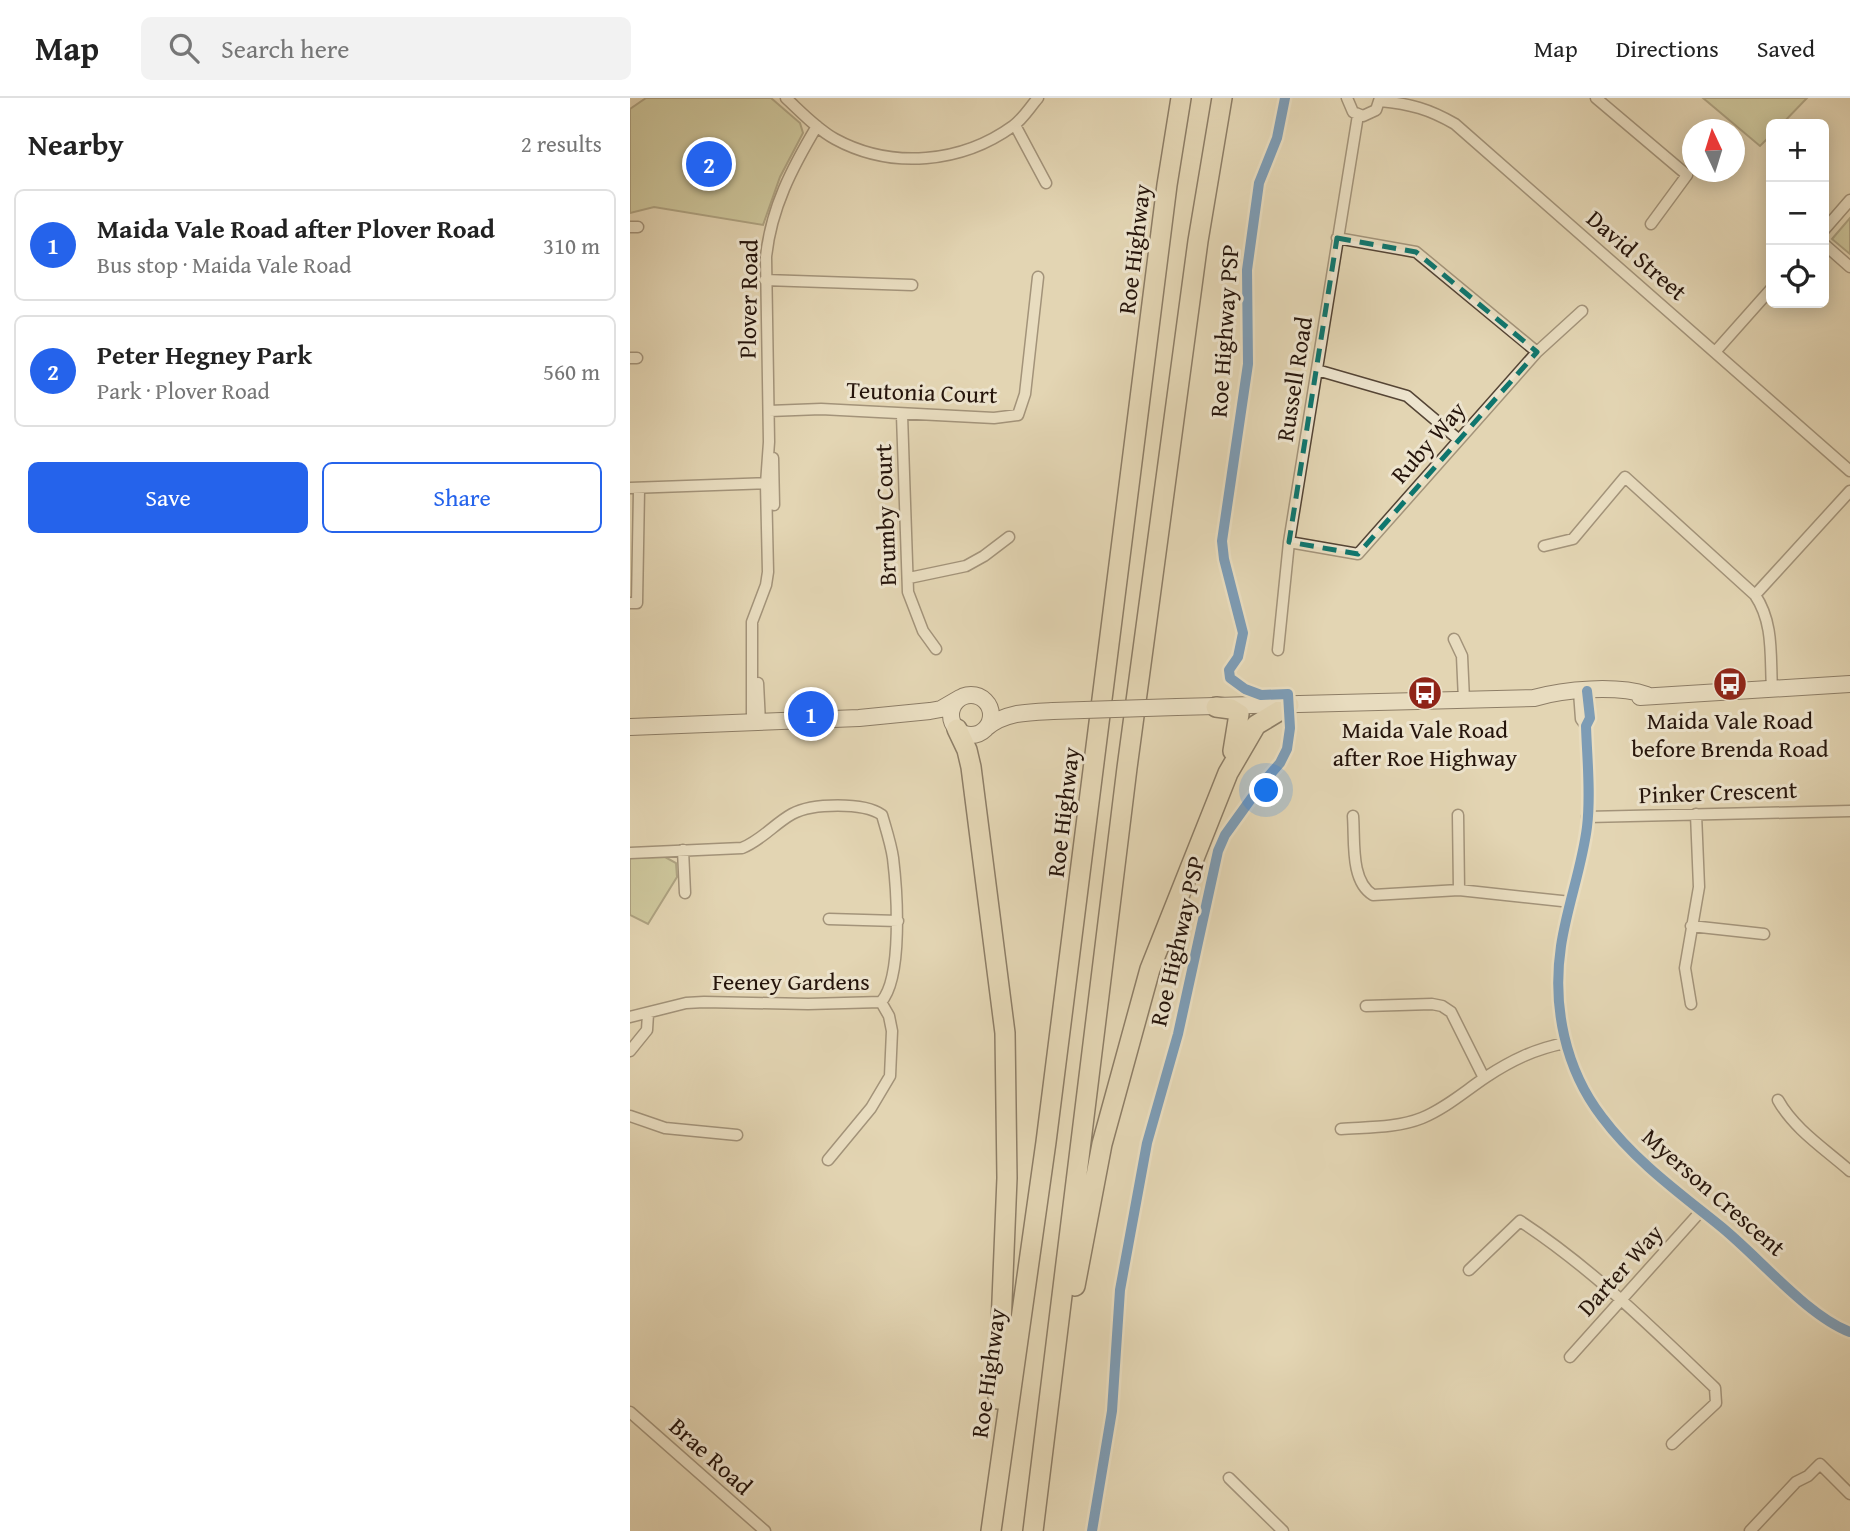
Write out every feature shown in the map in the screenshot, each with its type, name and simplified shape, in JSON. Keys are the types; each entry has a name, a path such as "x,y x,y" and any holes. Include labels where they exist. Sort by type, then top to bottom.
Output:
{"highway":[{"name":"Roe Highway","path":"991,1527 1046,1142 1153,293 1181,98"},
{"path":"1033,1531 1127,768 1198,241 1222,98"},
{"path":"1198,241 1228,98"},
{"path":"1052,1383 1081,1261 1102,1144 1150,969 1228,773 1256,725 1289,705"},
{"path":"1216,707 1235,711 1240,717 1228,773"},
{"path":"957,728 971,767 1005,1033 1007,1178 991,1527"}],"main road":[{"path":"859,718 919,720 972,734 1005,717 1032,712 1534,698 1548,694 1583,696 1631,690 1647,695 1850,686"},
{"path":"630,727 859,718 941,709 966,695 979,697 1004,708 1032,712"},
{"path":"979,697 985,701 991,713 984,730"},
{"path":"957,728 951,716 952,709 960,698"}],"street":[{"path":"786,98 836,140 881,157 928,160 974,149 1015,125 1038,98"},
{"path":"1348,98 1349,107 1358,115 1372,114 1380,100"},
{"path":"1596,98 1687,175 1651,224"},
{"name":"David Street","path":"1380,100 1432,111 1455,124 1850,471"},
{"name":"Russell Road","path":"1278,650 1289,542 1358,115"},
{"path":"1015,125 1046,183"},
{"name":"Plover Road","path":"756,723 758,620 775,573 765,280 768,232 781,191 817,126"},
{"path":"1829,224 1850,200"},
{"path":"1337,239 1416,252 1537,352"},
{"path":"1825,245 1850,267"},
{"name":"Teutonia Court","path":"769,411 821,409 994,418 1018,415 1025,394 1038,277"},
{"path":"765,280 912,285"},
{"path":"1715,352 1766,295"},
{"name":"Ruby Way","path":"1289,542 1358,554 1537,352 1582,311"},
{"path":"1317,370 1407,396 1458,439"},
{"name":"Brumby Court","path":"902,415 908,592 922,631 936,649"},
{"path":"1544,546 1573,539 1625,477 1755,595 1764,610 1770,635 1773,689"},
{"path":"630,603 637,603 635,489 770,483"},
{"path":"1755,595 1850,491"},
{"path":"909,578 966,566 1009,537"},
{"path":"1454,639 1462,656 1464,700"},
{"name":"Myerson Crescent","path":"1583,696 1590,718 1586,726 1587,817 1562,944 1558,980 1561,1019 1572,1065 1601,1117 1647,1167 1740,1241 1815,1312 1850,1332"},
{"name":"Feeney Gardens","path":"630,1017 686,1003 881,1002 891,986 898,921 893,856 883,815 858,806 802,809 782,820 754,844 742,848 683,850"},
{"name":"Pinker Crescent","path":"1587,817 1850,811"},
{"path":"1691,1004 1685,968 1699,887 1696,814"},
{"path":"1458,815 1459,890"},
{"path":"1353,816 1358,877 1366,891 1373,895 1459,890 1571,902"},
{"path":"630,853 683,850 685,893"},
{"path":"829,919 898,921"},
{"path":"1691,926 1763,934"},
{"path":"828,1160 871,1108 890,1076 892,1031 889,1016 881,1002"},
{"path":"1366,1006 1432,1004 1446,1008 1455,1015 1485,1078"},
{"path":"630,1051 647,1030 648,1014"},
{"path":"1341,1129 1393,1125 1422,1118 1530,1052 1565,1043"},
{"path":"1778,1100 1786,1114 1797,1125 1850,1171"},
{"path":"630,1116 665,1128 737,1135"},
{"name":"Darter Way","path":"1570,1357 1702,1210"},
{"path":"1469,1270 1520,1221 1541,1234 1622,1299 1715,1388 1716,1403 1672,1444"},
{"name":"Brae Road","path":"630,1412 765,1531"},
{"path":"1750,1531 1796,1482 1808,1476 1820,1464 1850,1494"},
{"path":"1229,1478 1283,1531"}],"highlighted area":[{"path":"1337,238 1416,252 1537,352 1358,554 1289,542"}],"green space":[{"path":"646,98 771,98 800,123 803,133 780,177 763,225 654,207 630,213 630,109"},
{"path":"1703,98 1807,98 1787,119 1766,119 1766,140 1760,146 1745,133 1745,119 1728,119"},
{"path":"1850,218 1850,254 1832,239"},
{"path":"665,857 676,863 677,877 648,924 630,915 630,858"}],"cycle path":[{"name":"Roe Highway PSP","path":"1092,1531 1112,1411 1120,1290 1147,1143 1178,1034 1218,851 1225,835 1280,763 1287,749 1290,728 1288,694 1261,695 1245,689 1230,678 1229,670 1238,657 1243,633 1222,541 1248,364 1247,270 1259,183 1277,138 1285,98"},
{"path":"1587,691 1590,718 1586,726 1589,789 1587,827 1561,946 1559,969 1560,1014 1570,1058 1589,1098 1602,1117 1642,1161 1734,1238 1799,1299 1833,1324 1850,1332"}],"place":[{"name":"Peter Hegney Park","path":"709,164"},
{"name":"Maida Vale Road before Brenda Road","path":"1730,684"},
{"name":"Maida Vale Road after Roe Highway","path":"1425,693"},
{"name":"Maida Vale Road after Plover Road","path":"811,714"}]}
